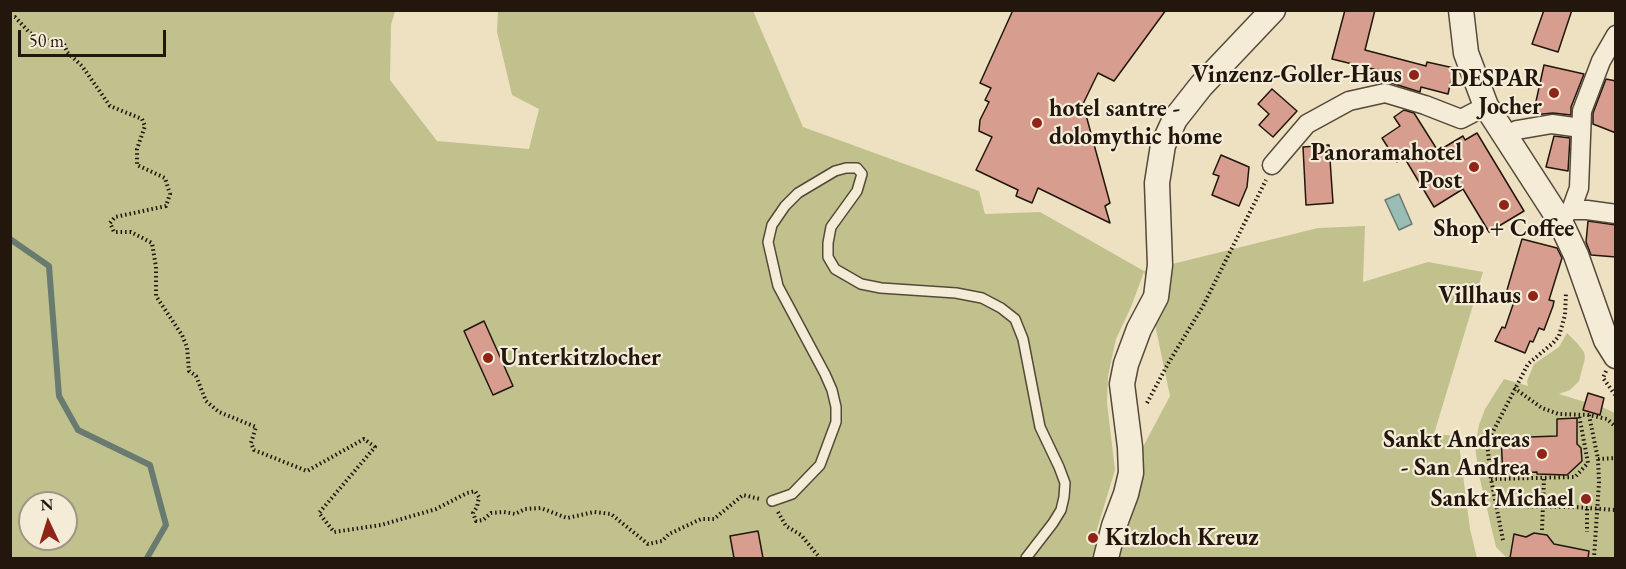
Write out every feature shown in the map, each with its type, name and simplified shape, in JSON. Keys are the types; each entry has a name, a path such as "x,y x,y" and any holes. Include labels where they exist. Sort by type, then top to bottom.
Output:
{"street":[{"path":"1106,558 1131,472 1122,384 1126,364 1139,329 1156,297 1160,265 1157,183 1163,146 1175,119 1201,86 1272,10"},
{"path":"1461,10 1466,52 1486,106 1505,136 1565,215 1576,255 1606,340 1616,356"},
{"path":"1565,215 1579,188 1582,111 1608,66 1616,35"},
{"path":"1272,165 1307,124 1349,101 1385,93 1461,119 1486,106"},
{"path":"1505,136 1517,130 1552,124 1581,128"},
{"path":"1565,215 1587,210 1616,214"}],"lane":[{"path":"772,501 792,494 820,465 836,422 836,407 832,390 778,286 768,242 772,225 785,206 798,193 835,171 857,168 861,174 861,182 831,227 828,257 835,269 861,284 881,288 956,293 982,298 1015,319 1023,339 1040,427 1065,483 1061,510 1026,558"}],"path":[{"path":"10,17 15,17 30,33 51,42 64,44 67,52 82,66 110,106 142,119 145,126 137,149 137,165 165,178 170,194 166,206 115,217 110,223 114,232 131,232 152,243 156,267 156,296 182,335 187,347 189,371 196,376 206,401 219,412 256,428 251,443 254,450 307,471 364,439 375,447 319,513 334,532 381,525 436,509 475,491 479,497 477,507 472,513 476,521 483,520 491,513 515,514 525,509 541,508 567,518 594,512 611,514 648,544 662,541 669,534 701,519 714,519 743,495 772,501 786,526 801,535 820,558"},
{"path":"1147,404 1203,306 1259,198 1272,165"},
{"path":"1503,540 1491,479 1487,443 1528,364 1554,343 1559,336 1564,315 1568,260 1576,255"},
{"path":"1514,388 1542,408 1559,414 1589,415 1607,419 1616,427"},
{"path":"1491,479 1575,477 1588,463 1579,415"},
{"path":"1589,415 1598,459 1594,558"},
{"path":"1598,459 1616,458"},
{"path":"1542,530 1544,477"},
{"path":"1496,506 1616,510"},
{"path":"1587,509 1587,532"}],"green space":[{"path":"10,11 395,11 391,25 390,80 437,141 529,149 539,109 512,95 497,32 498,11 753,11 803,127 979,191 985,214 1040,212 1144,271 1318,228 1365,226 1363,282 1428,262 1483,272 1434,434 1458,436 1470,529 1477,558 11,558","holes":["1144,272 1170,396 1094,539 1115,470 1107,403 1108,376 1116,339"]},
{"path":"1567,333 1584,352 1585,358 1579,381 1570,390 1559,394 1585,402 1588,393 1604,398 1602,407 1615,413 1615,558 1507,558 1496,547 1479,475 1475,447 1479,425 1485,409 1504,379 1528,386 1527,381 1534,364 1559,347"}],"water":[{"path":"1399,194 1412,224 1399,230 1385,200"}],"building":[{"name":"hotel santre - dolomythic home","path":"1013,10 1166,10 1114,81 1098,73 1083,104 1110,203 1105,206 1110,223 1038,188 1032,203 1016,196 1018,190 976,170 992,137 979,131 980,120 989,102 985,100 991,88 980,83"},
{"path":"1345,10 1375,10 1365,50 1426,66 1427,62 1454,68 1448,94 1421,87 1420,92 1388,82 1373,82 1377,70 1332,59"},
{"path":"1544,10 1572,10 1558,52 1532,44"},
{"path":"1544,65 1584,74 1571,107 1571,115 1553,113 1533,115"},
{"path":"1606,79 1616,81 1616,133 1593,124 1593,113"},
{"path":"1272,89 1297,111 1273,137 1259,125 1269,114 1258,104"},
{"path":"1404,110 1414,113 1438,151 1463,136 1465,140 1477,133 1524,211 1489,232 1463,189 1434,207 1404,157 1397,162 1382,138 1400,126 1394,117"},
{"path":"1554,136 1570,138 1568,171 1546,167"},
{"path":"1329,145 1333,203 1306,205 1303,147"},
{"path":"1221,155 1249,167 1247,187 1239,206 1212,195 1219,176 1213,174"},
{"path":"1588,221 1616,225 1616,257 1591,255 1586,242"},
{"name":"Villhaus","path":"1522,239 1557,248 1562,258 1549,300 1554,301 1553,306 1544,330 1539,328 1525,353 1495,341 1502,327 1505,328 1517,293 1507,290"},
{"name":"Unterkitzlocher","path":"484,321 513,386 493,395 464,331"},
{"path":"1588,393 1604,398 1600,415 1583,410"},
{"name":"Sankt Andreas - San Andrea","path":"1577,418 1577,444 1581,448 1582,461 1567,475 1537,474 1537,472 1503,474 1501,438 1557,436 1557,419"},
{"path":"758,531 763,558 734,558 730,536"},
{"path":"1534,533 1547,535 1554,544 1589,551 1588,558 1510,558 1514,534 1526,537"}],"waterway":[{"path":"10,239 49,266 59,396 78,430 150,465 166,525 147,558"}],"place":[{"name":"Vinzenz-Goller-Haus","path":"1414,75"},
{"name":"DESPAR Jocher","path":"1554,93"},
{"name":"hotel santre - dolomythic home","path":"1037,123"},
{"name":"Panoramahotel Post","path":"1474,167"},
{"name":"Shop + Coffee","path":"1504,205"},
{"name":"Villhaus","path":"1533,296"},
{"name":"Unterkitzlocher","path":"488,358"},
{"name":"Sankt Andreas - San Andrea","path":"1542,454"},
{"name":"Sankt Michael","path":"1586,499"},
{"name":"Kitzloch Kreuz","path":"1093,538"}]}
